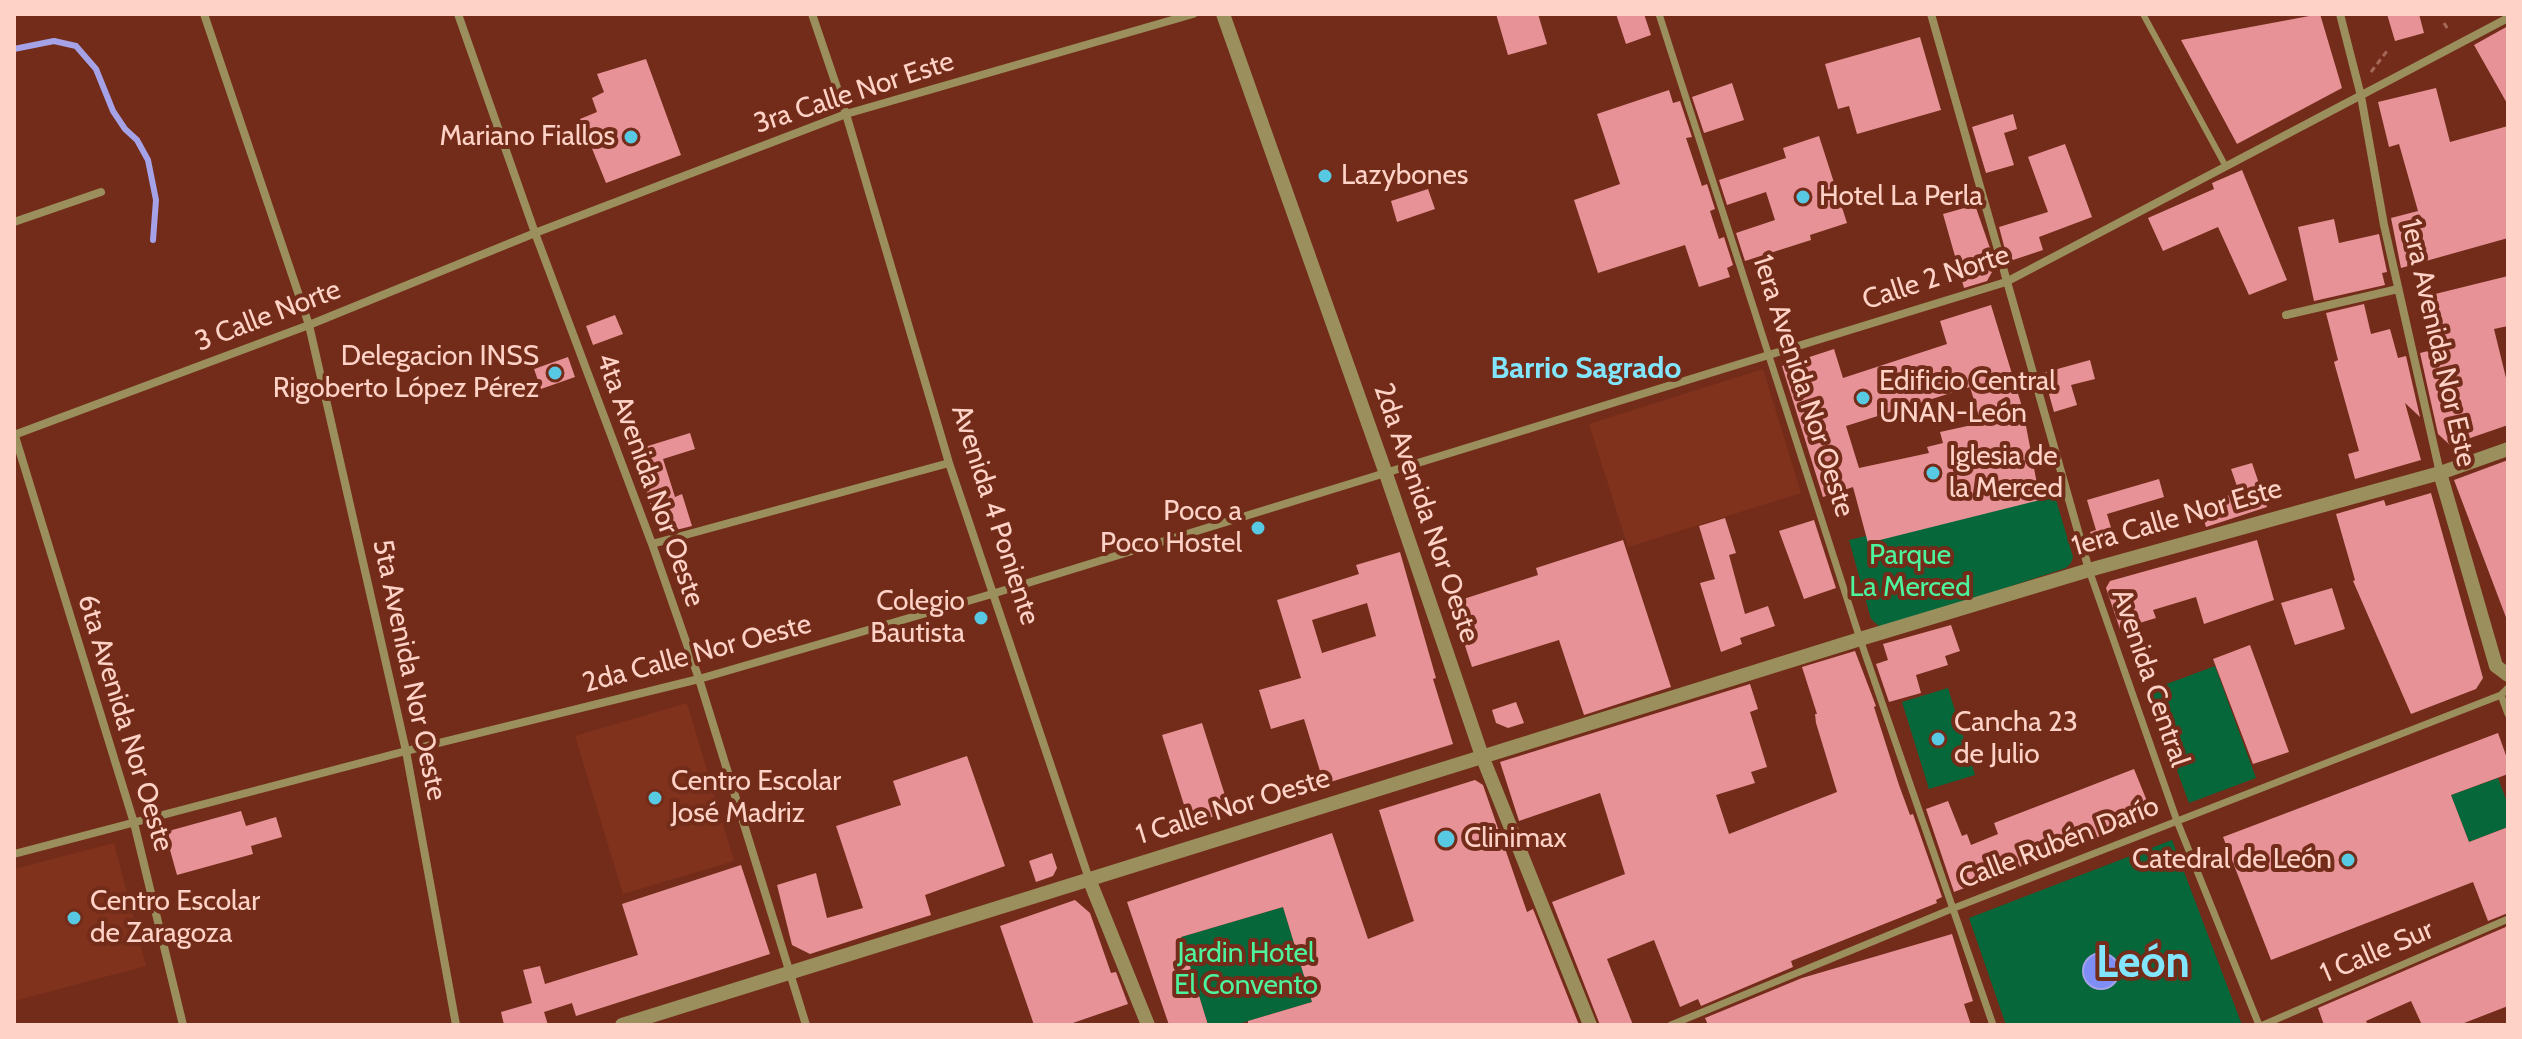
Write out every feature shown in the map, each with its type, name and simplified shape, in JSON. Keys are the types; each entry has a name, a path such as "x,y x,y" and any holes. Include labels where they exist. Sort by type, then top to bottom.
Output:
{"street":[{"name":"5ta Avenida Nor Oeste","path":"204,14 309,325 406,751 456,1025"},
{"name":"4ta Avenida Nor Oeste","path":"458,14 699,679 806,1025"},
{"name":"Avenida 4 Poniente","path":"812,14 846,114 949,463 992,594 1089,879 1148,1025"},
{"name":"3ra Calle Nor Este","path":"535,233 846,114 1193,14"},
{"name":"2da Avenida Nor Oeste","path":"1223,14 1482,756 1590,1025"},
{"name":"1era Avenida Nor Oeste","path":"1659,14 1860,639 1993,1025"},
{"name":"Avenida Central","path":"1931,14 2089,570 2177,821 2261,1025"},
{"name":"1era Avenida Nor Este","path":"2340,14 2361,96 2398,289 2440,473 2496,666 2508,675"},
{"name":"Calle 2 Norte","path":"1385,471 2006,282 2508,18"},
{"path":"14,222 101,192"},
{"name":"3 Calle Norte","path":"14,435 309,325 535,233"},
{"path":"2286,315 2398,289"},
{"name":"6ta Avenida Nor Oeste","path":"14,435 134,823 183,1025"},
{"name":"1era Calle Nor Este","path":"1860,639 2089,570 2440,473 2508,449"},
{"path":"652,544 949,463"},
{"name":"2da Calle Nor Oeste","path":"14,854 406,751 699,679 992,594 1385,471"},
{"name":"1 Calle Nor Oeste","path":"622,1025 1860,639"},
{"name":"Calle Rubén Darío","path":"1671,1025 1954,908 2501,695 2508,688"},
{"path":"2501,695 2508,714"},
{"name":"1 Calle Sur","path":"2261,1025 2508,919"}],"lane":[{"path":"2143,14 2225,165"}],"path":[{"path":"2444,23 2449,31"},
{"path":"2371,72 2387,51"}],"shaded area":[{"path":"1763,369 1801,493 1628,547 1589,424"},
{"name":"Centro Escolar José Madriz","path":"687,703 734,861 623,894 575,736"},
{"name":"Centro Escolar de Zaragoza","path":"114,843 146,966 14,1001 14,869"}],"green space":[{"name":"Parque La Merced","path":"2054,493 2073,557 2066,568 1890,626 1880,627 1871,619 1849,540"},
{"path":"2215,666 2256,778 2189,803 2148,691"},
{"name":"Cancha 23 de Julio","path":"1948,688 1975,775 1929,789 1902,702"},
{"path":"2498,778 2508,805 2508,827 2469,842 2451,795"},
{"path":"2172,840 2242,1025 2006,1025 1969,918"},
{"name":"Jardin Hotel El Convento","path":"1283,907 1312,1002 1235,1025 1208,1025 1181,937"}],"water":[{"path":"2101,953 2114,958 2119,971 2114,984 2101,989 2088,984 2083,971 2088,958"}],"building":[{"path":"1496,14 1538,14 1547,44 1508,55"},
{"path":"1616,14 1644,14 1651,35 1626,44"},
{"path":"2320,14 2342,88 2237,144 2181,40"},
{"path":"2387,14 2419,14 2424,33 2395,41"},
{"path":"2508,26 2508,105 2474,45"},
{"path":"1920,37 1941,110 1857,134 1849,106 1838,109 1825,64"},
{"name":"Mariano Fiallos","path":"646,59 681,155 606,183 580,119 597,112 592,98 604,92 597,74"},
{"path":"1732,83 1744,120 1704,133 1692,97"},
{"path":"2436,88 2450,142 2508,126 2508,238 2401,268 2391,218 2418,211 2399,144 2389,147 2378,102"},
{"path":"1669,90 1673,103 1680,101 1692,137 1686,138 1702,186 1707,184 1715,209 1710,211 1719,239 1724,237 1733,265 1727,268 1730,277 1699,287 1685,245 1598,273 1574,200 1620,184 1597,114"},
{"path":"2013,114 2017,129 2004,133 2014,165 1986,173 1972,127"},
{"name":"Hotel La Perla","path":"1819,136 1847,223 1810,235 1811,240 1745,261 1736,233 1775,220 1766,192 1727,205 1719,180 1786,158 1783,148"},
{"path":"2065,144 2092,217 2039,237 2043,250 2013,260 2007,257 1999,227 2048,212 2028,157"},
{"path":"2242,170 2287,280 2249,295 2218,227 2163,251 2148,218 2214,189 2212,183"},
{"path":"1428,189 1435,209 1397,222 1391,201"},
{"path":"1975,205 1992,254 1992,272 1987,281 1964,288 1943,214"},
{"path":"2334,219 2339,243 2379,234 2387,272 2382,273 2385,285 2314,301 2298,227"},
{"path":"2508,276 2508,326 2494,329 2508,386 2508,425 2450,445 2438,434 2420,353 2436,349 2423,297"},
{"path":"2364,304 2371,334 2390,329 2398,358 2406,356 2420,417 2405,403 2421,460 2355,479 2348,454 2359,451 2334,362 2338,360 2326,313"},
{"path":"1991,305 2023,410 2040,500 1868,543 1853,487 1823,497 1782,366 1834,349 1843,378 1947,344 1940,321","holes":["1970,387 1981,423 1940,432 1943,443 1927,447 1929,453 1859,468 1846,426"]},
{"path":"615,315 623,334 593,345 586,326"},
{"name":"Delegacion INSS Rigoberto López Pérez","path":"568,357 575,377 541,389 534,369"},
{"path":"2090,360 2095,379 2071,385 2077,405 2054,412 2043,373"},
{"path":"690,433 695,449 663,459 675,497 682,494 692,526 664,533 657,529 635,450"},
{"path":"2508,460 2508,619 2507,620 2454,480"},
{"path":"2252,463 2267,507 2206,527 2199,505 2239,492 2231,469"},
{"path":"2159,479 2164,497 2107,514 2116,545 2096,552 2090,532 2096,530 2087,500"},
{"path":"2431,493 2483,678 2476,689 2411,714 2353,581 2336,514 2384,500 2386,506"},
{"path":"1725,518 1736,553 1729,555 1745,614 1768,606 1775,626 1740,638 1742,644 1721,652 1700,583 1715,579 1699,526"},
{"path":"1814,520 1836,588 1804,599 1779,531"},
{"path":"1623,540 1671,687 1584,715 1559,640 1472,667 1451,603 1538,575 1536,568"},
{"path":"2257,540 2274,600 2204,624 2196,597 2153,610 2156,618 2120,629 2106,588 2110,581"},
{"path":"1400,552 1453,744 1324,784 1304,719 1271,729 1259,690 1301,678 1277,600 1359,574 1356,565","holes":["1367,603 1376,636 1322,653 1312,620"]},
{"path":"2332,588 2345,629 2295,645 2281,603"},
{"path":"1951,625 1960,651 1945,656 1948,665 1916,675 1921,693 1889,702 1876,664 1888,660 1883,644"},
{"path":"2250,645 2289,752 2253,764 2213,659"},
{"path":"1855,651 1876,706 1899,785 1910,815 1913,814 1942,897 1936,900 1937,903 1791,961 1793,967 1701,1006 1698,999 1680,1007 1654,940 1607,959 1633,1025 1600,1025 1552,902 1625,874 1600,793 1519,821 1500,762 1750,684 1758,709 1750,712 1767,767 1751,772 1755,783 1716,795 1729,834 1837,792 1802,667"},
{"path":"1516,702 1524,723 1508,728 1496,723 1492,710"},
{"path":"1202,723 1230,811 1190,824 1162,735"},
{"name":"Catedral de León","path":"2498,733 2508,761 2508,774 2451,795 2469,842 2508,827 2508,913 2488,921 2473,882 2271,960 2223,837"},
{"path":"967,756 1005,866 925,895 931,915 810,954 792,945 777,885 816,873 827,918 863,908 836,826 901,805 893,781"},
{"path":"2134,769 2153,816 1954,892 1926,809 1948,801 1962,836 1967,834 1971,845 1998,834 1994,823"},
{"path":"1475,780 1483,785 1527,912 1533,909 1579,1025 1248,1025 1248,1021 1312,1002 1283,907 1181,937 1208,1025 1169,1025 1127,902 1332,833 1368,939 1414,921 1379,810"},
{"path":"241,811 246,826 276,817 282,837 251,846 253,854 177,875 165,832"},
{"path":"1052,853 1057,868 1053,876 1036,882 1029,861"},
{"path":"741,865 770,954 576,1016 572,1003 544,1012 548,1025 504,1025 501,1012 532,1003 523,970 540,966 545,984 638,955 622,904"},
{"path":"1075,900 1090,913 1111,973 1116,972 1128,1004 1067,1025 1034,1025 1000,926"},
{"path":"2508,926 2508,1006 2459,1025 2422,1025 2411,1001 2366,1021 2368,1025 2324,1025 2318,1008"},
{"path":"1952,934 1973,1001 1964,1004 1971,1025 1708,1025 1705,1018 1802,978"}],"waterway":[{"path":"14,49 54,41 76,46 96,69 113,111 137,140 148,160 156,200 153,240"}],"place":[{"name":"Mariano Fiallos","path":"631,137"},
{"name":"Lazybones","path":"1325,176"},
{"name":"Hotel La Perla","path":"1803,197"},
{"name":"Delegacion INSS Rigoberto López Pérez","path":"555,373"},
{"name":"Edificio Central UNAN-León","path":"1863,398"},
{"name":"Iglesia de la Merced","path":"1933,473"},
{"name":"Poco a Poco Hostel","path":"1258,528"},
{"name":"Colegio Bautista","path":"981,618"},
{"name":"Cancha 23 de Julio","path":"1938,739"},
{"name":"Centro Escolar José Madriz","path":"655,798"},
{"name":"Clinimax","path":"1446,839"},
{"name":"Catedral de León","path":"2348,860"},
{"name":"Centro Escolar de Zaragoza","path":"74,918"}],"district":[{"name":"Barrio Sagrado","path":"1586,369"},
{"name":"León","path":"2143,964"}]}
